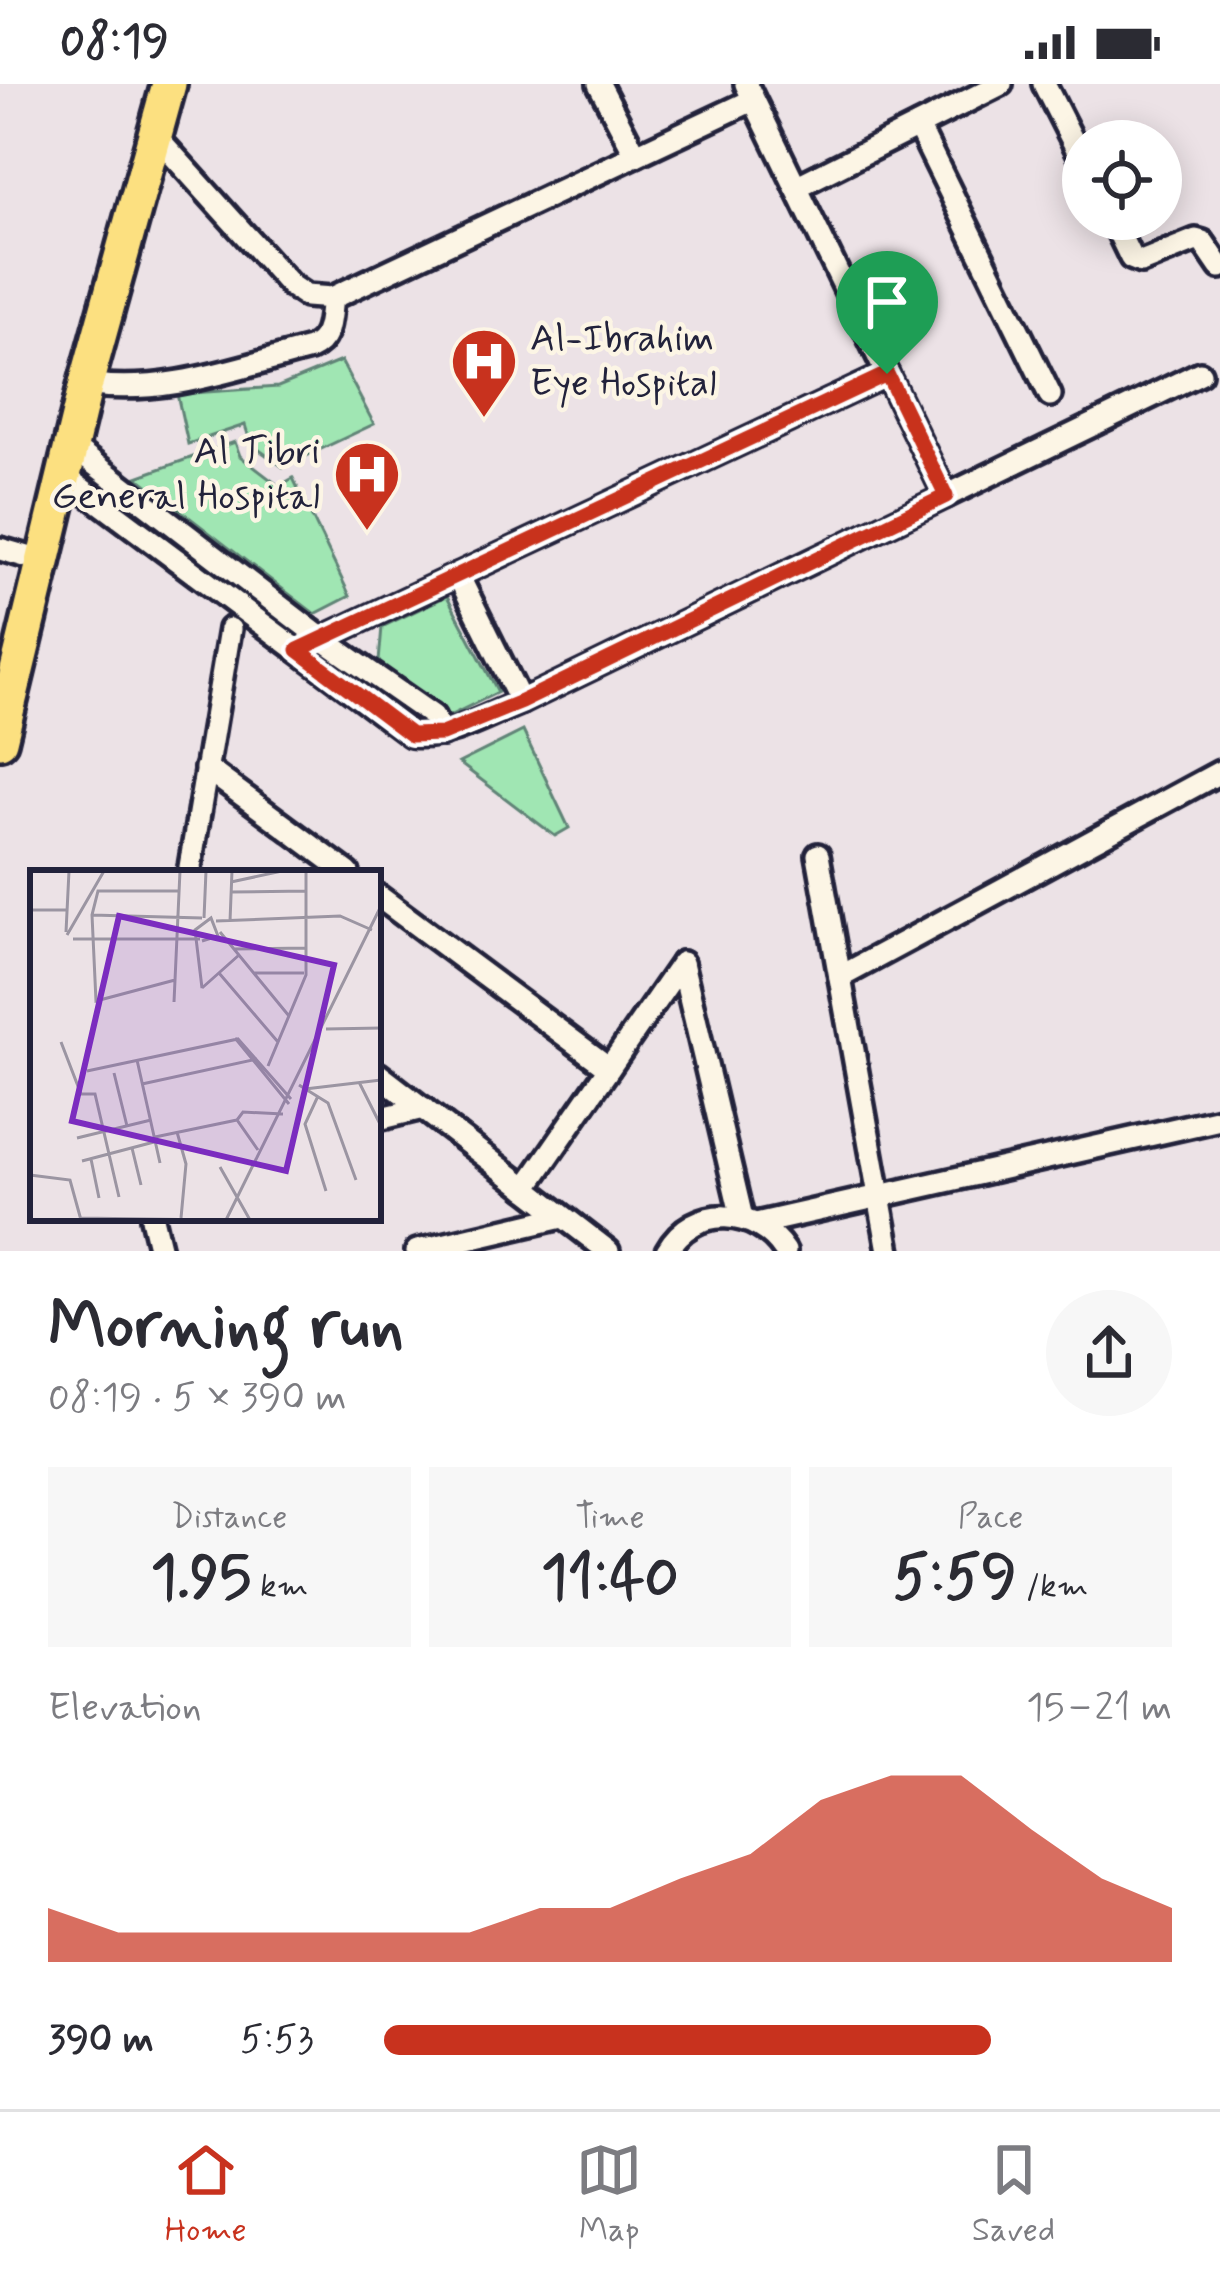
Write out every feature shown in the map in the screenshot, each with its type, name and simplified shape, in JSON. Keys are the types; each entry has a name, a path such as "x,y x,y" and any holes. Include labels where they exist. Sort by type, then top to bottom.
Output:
{"main road":[{"path":"0,741 86,384 170,84"}],"street":[{"path":"598,84 636,155"},
{"path":"796,187 1001,84"},
{"path":"1044,84 1062,120"},
{"path":"155,135 291,286 306,296 332,298 636,155 749,92 946,496"},
{"path":"918,125 1050,395"},
{"path":"1122,240 1131,258 1141,262 1196,240 1203,242 1220,267"},
{"path":"86,384 118,389 165,386 310,349 322,344 326,336 332,298"},
{"path":"67,460 298,650 411,735 442,734 521,702 1200,373"},
{"path":"298,650 887,374"},
{"path":"67,460 433,716 442,734"},
{"path":"1,549 42,561"},
{"path":"458,575 521,702"},
{"path":"189,870 230,629"},
{"path":"206,768 344,870"},
{"path":"840,977 1220,772"},
{"path":"818,855 890,1251"},
{"path":"381,898 610,1068"},
{"path":"526,1188 682,963 749,1221"},
{"path":"381,1076 608,1251"},
{"path":"381,1118 423,1108"},
{"path":"749,1221 1220,1119"},
{"path":"417,1251 562,1217"},
{"path":"668,1251 692,1225 716,1217 765,1228 785,1251"},
{"path":"153,1221 160,1251"}],"green space":[{"path":"341,361 374,424 283,467 251,444 245,425 188,444 177,394 278,387"},
{"path":"235,442 240,456 279,486 293,478 350,596 315,614 137,477"},
{"path":"447,596 498,692 447,717 378,673 382,627"},
{"path":"523,731 569,828 555,836 459,763"}],"place":[{"name":"Al-Ibrahim Eye Hospital","path":"484,420"},
{"name":"Al Tibri General Hospital","path":"367,533"}],"route":[{"path":"887,374 946,496 521,702 442,734 411,735 298,650 321,638 887,374"}]}
